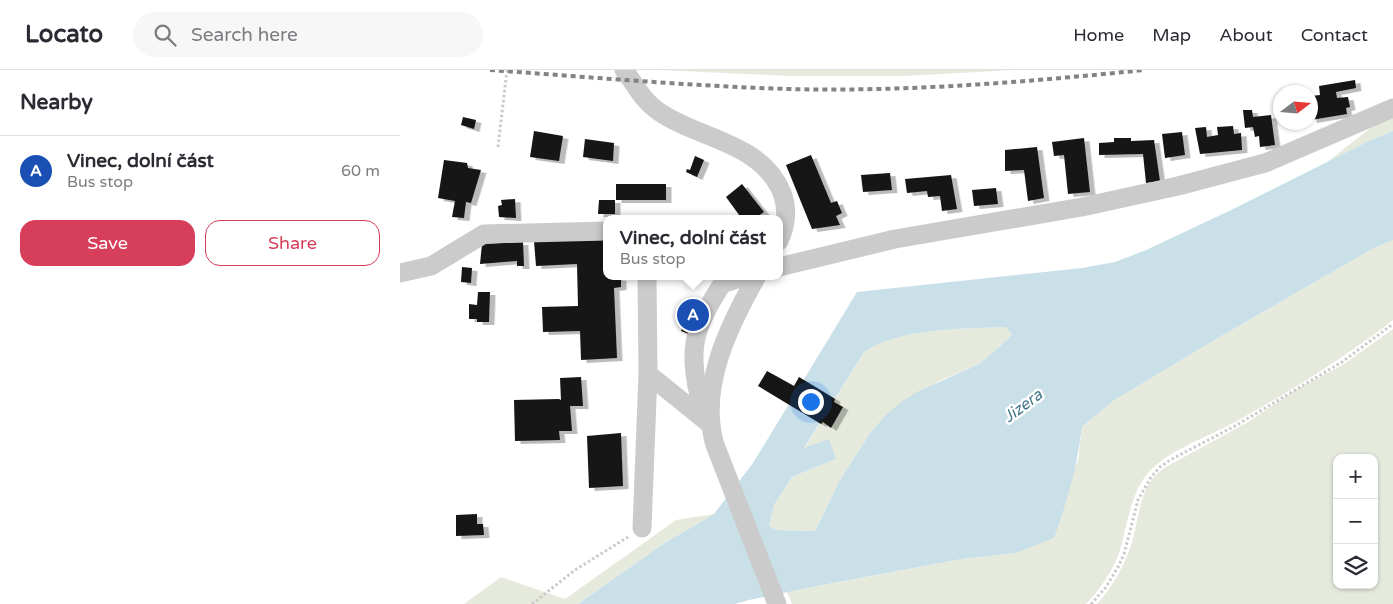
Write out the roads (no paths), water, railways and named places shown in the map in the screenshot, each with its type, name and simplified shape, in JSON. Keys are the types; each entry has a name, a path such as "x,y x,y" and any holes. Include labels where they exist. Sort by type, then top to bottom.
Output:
{"street":[{"path":"624,70 644,99 658,112 738,149 752,157 769,172 780,189 786,210 783,228"},
{"path":"783,266 896,239 1082,207 1178,186 1265,163 1393,108"},
{"path":"400,273 431,266 484,234 603,232"},
{"path":"642,528 648,374 647,280"},
{"path":"734,280 722,284 707,308 697,335 694,360 699,400 710,424 714,445 777,604"},
{"path":"710,424 713,380 721,354 732,326 755,280"},
{"path":"648,374 710,424"}],"water":[{"name":"Jizera","path":"1393,131 1393,240 1374,248 1113,401 1082,427 1071,483 1054,538 1016,553 962,559 823,585 735,604 578,604 663,544 714,514 753,463 857,292 1082,268 1115,262 1146,250 1229,211 1371,140","holes":["1005,327 1012,334 979,364 917,392 901,402 886,415 870,433 839,482 815,531 776,530 769,526 774,505 792,477 836,459 829,439 804,448 864,352 878,344 895,338 932,331"]}],"railway":[{"path":"490,70 714,86 834,90 967,85 1144,70"}],"place":[{"name":"Vinec, dolní část","path":"693,315"}]}
